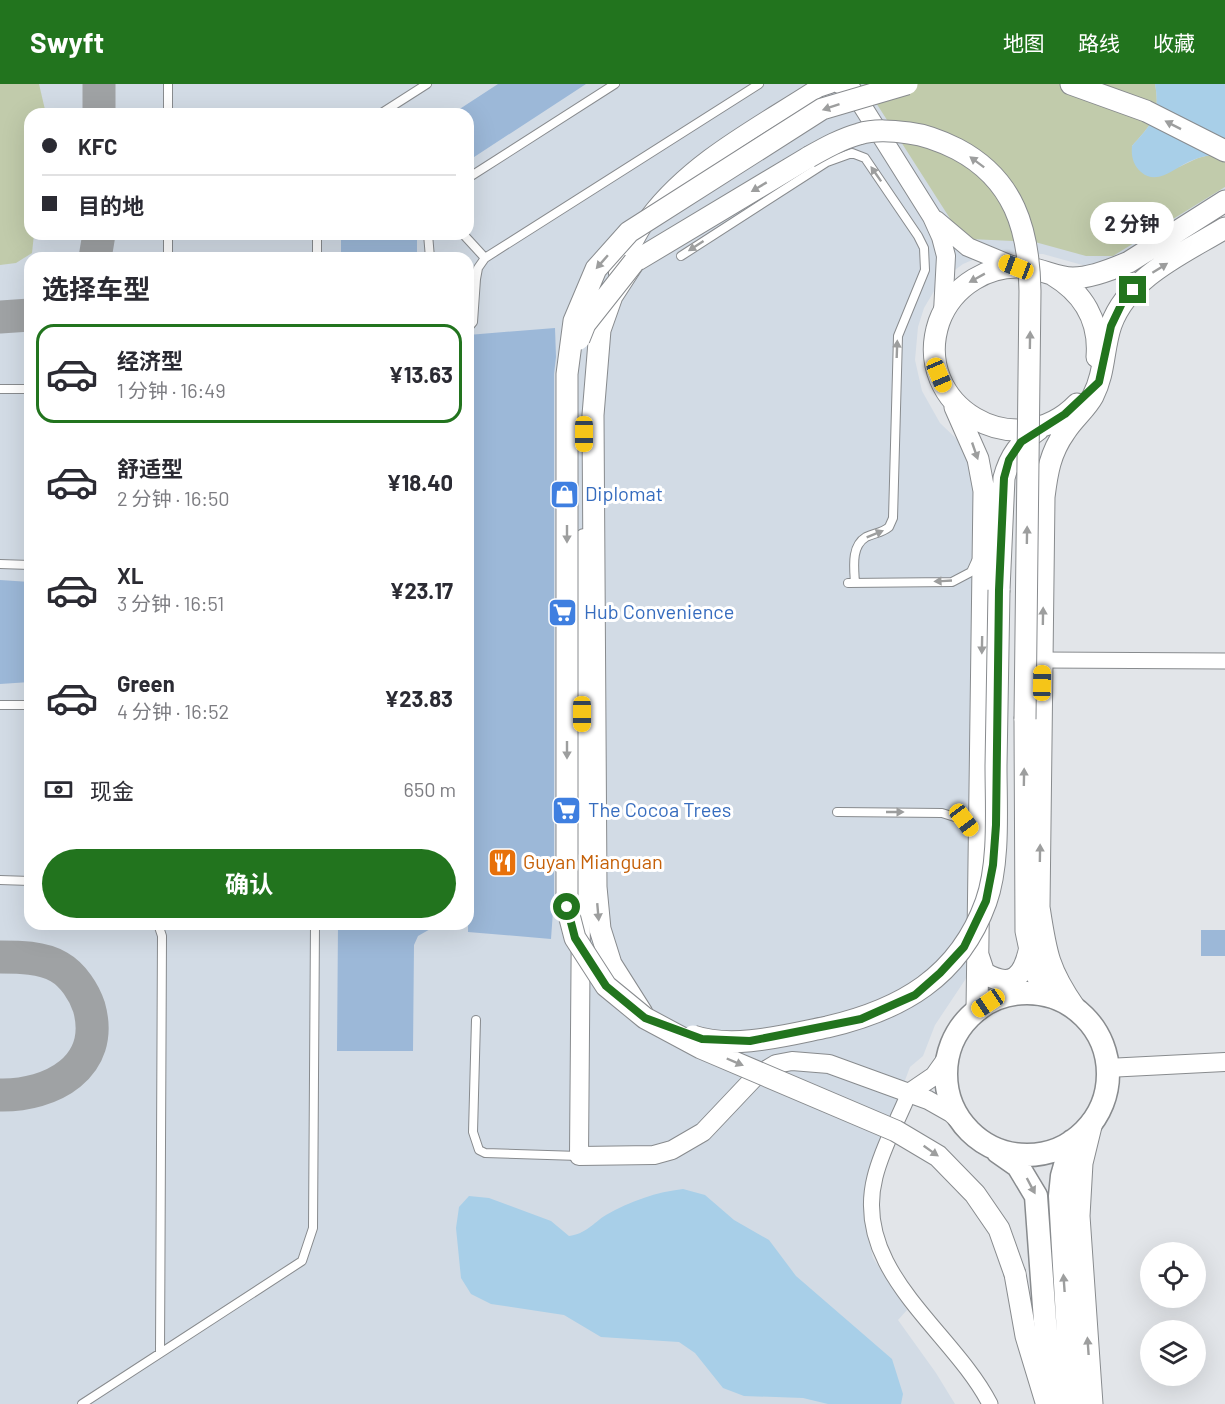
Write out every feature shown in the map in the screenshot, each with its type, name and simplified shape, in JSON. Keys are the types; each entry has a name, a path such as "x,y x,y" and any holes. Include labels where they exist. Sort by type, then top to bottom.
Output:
{"main road":[{"path":"907,84 822,109 629,232 596,268 574,321 567,374 567,907 575,938 606,986 645,1018 701,1048 896,1131 938,1156 975,1194 999,1229 1015,1274 1026,1336 1046,1404"},
{"path":"1071,84 1146,111 1225,151"},
{"path":"567,374 585,324 634,262 809,157 860,134 896,132 939,140 970,156 1003,186 1021,221 1029,267 1025,719 1026,931 1029,952 1041,984 1052,997"},
{"path":"1053,276 1074,278 1130,262 1225,201"},
{"path":"1092,1404 1079,1216 1082,1163 1092,1122 1104,1099 1107,1068 1099,1037 1055,980 1046,953 1039,907 1044,497 1048,463 1064,432 1092,398 1099,382 1111,326 1122,303 1149,275 1225,228"},
{"path":"634,262 612,296 600,330 593,415 596,887 600,929 611,964 645,1018 702,1039 750,1041 861,1019 915,995 964,947 986,901 993,865 996,825 999,590 1004,478 1009,460 1021,442 1075,406 1099,382 1100,361 1094,322 1082,300 1068,286 1053,276 1035,269 1016,267 990,271 973,279 958,291 943,312 939,324 935,350 939,375 978,459 984,491 979,840 978,955 977,1011"},
{"path":"1075,406 1092,379 1098,348"},
{"path":"951,398 981,423 1005,430 1031,429 1055,421"},
{"path":"978,955 984,974 996,980 1011,981 1022,974 1039,907"},
{"path":"1051,1404 1036,1196 1018,1166 969,1129 960,1119 950,1095 947,1068 949,1055 959,1030 988,1003 1013,994 1026,993 1052,997 1075,1008"},
{"path":"990,1145 1002,1151 1028,1155 1048,1152 1072,1141 1092,1122"},
{"path":"1072,1141 1062,1176 1060,1196 1072,1404"},
{"path":"1026,1336 1030,1404"}],"street":[{"path":"830,84 819,88 711,158 677,184 648,218 607,292 592,331 585,387 579,1156 654,1155 672,1150 703,1132 756,1076 776,1064 792,1061 829,1064 909,1093 943,1107 969,1129"},
{"path":"846,86 932,217 946,256 943,312"},
{"path":"932,217 968,247 1016,267"},
{"path":"1042,660 1225,661"},
{"path":"949,1055 934,1076 909,1093 874,1177 871,1200 872,1222 886,1264 901,1287 961,1360 990,1404"},
{"path":"1107,1068 1225,1062"}],"lane":[{"path":"168,84 168,108"},
{"path":"389,108 427,84"},
{"path":"474,174 615,84"},
{"path":"474,311 478,268 485,258 759,84"},
{"path":"681,256 827,162 852,153 865,159 918,236 924,248 925,270 897,340 893,518 889,527 868,536 858,545 851,583 952,582 971,572 983,546"},
{"path":"468,240 485,258"},
{"path":"0,389 24,389"},
{"path":"0,564 24,565"},
{"path":"0,705 24,705"},
{"path":"837,812 942,813 964,820 979,840"},
{"path":"0,880 24,881"},
{"path":"160,930 162,936 162,999 160,1353"},
{"path":"82,1404 302,1261 312,1228 315,930"},
{"path":"476,1020 473,1132 478,1149 485,1153 579,1156"}],"shaded area":[{"path":"0,84 1225,84 1225,196 1132,259 1093,268 1043,254 989,253 963,264 940,281 924,308 918,327 915,360 922,391 940,423 965,447 975,482 969,970 965,980 935,1025 923,1056 910,1067 883,1139 866,1201 867,1233 873,1258 907,1310 898,1320 955,1404 0,1404"}],"green space":[{"path":"0,84 39,84 45,108 24,108 24,240 33,240 32,252 24,252 24,258 16,263 0,265"},
{"path":"864,84 1155,84 1157,104 1153,119 1132,146 1179,167 1198,158 1225,151 1225,187 1113,256 1086,256 1035,242 970,239 958,231"}],"water":[{"path":"1155,84 1225,84 1225,151 1197,158 1160,176 1147,176 1141,172 1133,160 1132,146 1153,119 1157,104"},
{"path":"683,1189 705,1195 734,1220 769,1240 796,1276 892,1359 903,1394 901,1404 828,1404 803,1398 744,1396 723,1388 695,1353 679,1342 601,1337 564,1315 491,1304 471,1294 461,1278 456,1228 459,1207 469,1196 489,1198 551,1221 569,1236 585,1231 606,1215 634,1201"}],"building":[{"path":"498,84 586,84 474,157 474,108 461,108"},
{"path":"341,240 417,240 417,252 341,252"},
{"path":"555,328 554,897 551,939 468,932 468,930 474,930 474,335"},
{"path":"0,580 24,582 24,682 0,684"},
{"path":"338,930 428,930 418,936 414,945 413,1051 337,1051"},
{"path":"1201,930 1225,930 1225,956 1201,956"}],"taxiway":[{"path":"99,84 99,108"},
{"path":"96,252 98,240"},
{"path":"0,317 24,315"},
{"path":"0,957 38,959 64,970 84,996 89,1007 92,1028 89,1046 82,1061 70,1074 38,1090 0,1095"}],"place":[{"name":"Diplomat","path":"564,494"},
{"name":"Hub Convenience","path":"563,612"},
{"name":"The Cocoa Trees","path":"567,810"},
{"name":"Guyan Mianguan","path":"502,862"}],"route":[{"path":"567,907 575,938 606,986 645,1018 702,1039 750,1041 861,1019 915,995 964,947 986,901 993,865 996,825 999,590 1004,478 1009,460 1021,442 1065,414 1099,382 1111,326 1122,303 1133,290"}]}
